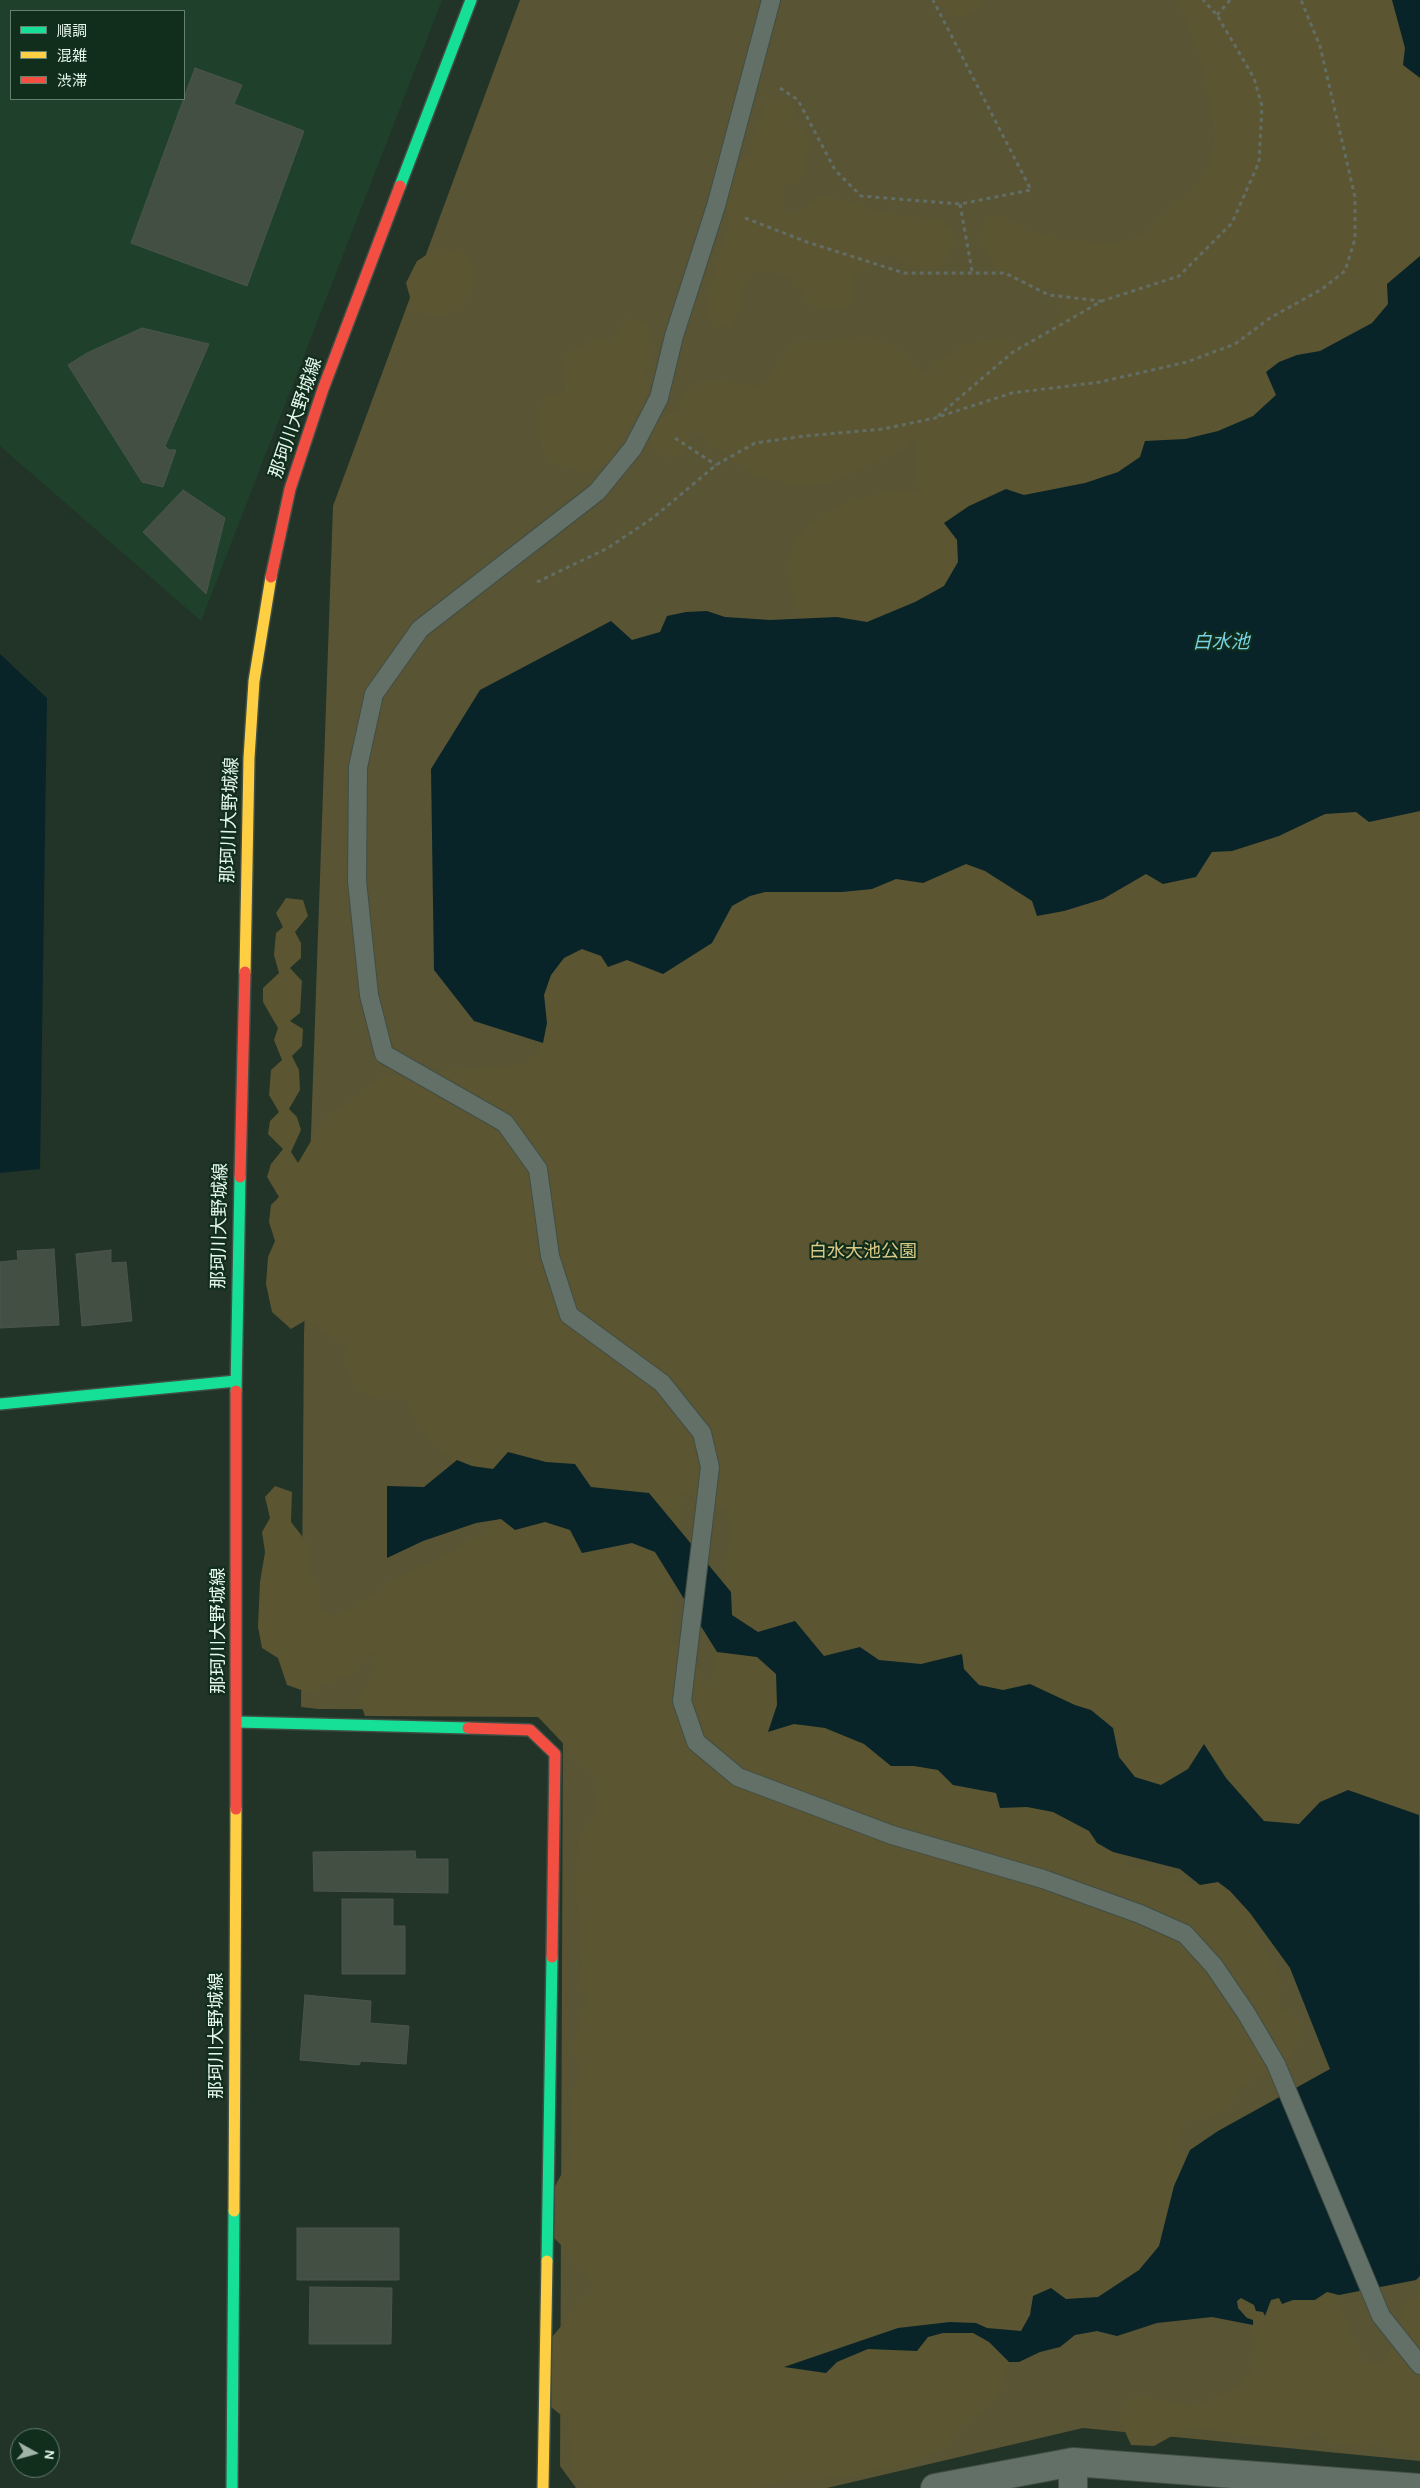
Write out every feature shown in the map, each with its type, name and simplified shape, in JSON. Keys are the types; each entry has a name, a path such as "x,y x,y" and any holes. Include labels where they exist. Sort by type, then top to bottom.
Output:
{"main road":[{"name":"那珂川大野城線","path":"232,2488 237,1722 236,1381 249,758 254,681 266,601 290,489 323,388 471,0"},
{"path":"0,1404 236,1381"},
{"path":"237,1722 530,1730 555,1754 543,2488"}],"street":[{"path":"935,2488 1073,2475 1420,2488"}],"lane":[{"path":"771,0 751,69 716,206 674,336 660,398 633,448 596,492 491,576 420,629 374,694 358,767 357,881 369,995 384,1054 505,1123 538,1169 550,1256 568,1315 662,1383 702,1433 710,1467 682,1701 696,1742 738,1777 892,1835 1043,1880 1140,1914 1185,1934 1214,1966 1246,2013 1276,2064 1381,2316 1420,2365"}],"path":[{"path":"751,69 798,100 835,170 862,196 960,204 1031,190 933,0"},
{"path":"936,418 1013,352 1102,301 1178,276 1232,223 1259,162 1262,106 1254,78 1217,16 1203,0"},
{"path":"1217,16 1230,0"},
{"path":"491,576 518,591 608,548 654,517 716,465 755,444 805,436 883,429 936,418 1012,392 1100,382 1188,362 1235,344 1270,318 1322,289 1345,271 1355,239 1355,197 1320,46 1301,0"},
{"path":"960,204 972,271"},
{"path":"716,206 807,242 904,273 972,271 1005,273 1049,295 1102,301"},
{"path":"648,421 716,465"}],"shaded area":[{"path":"0,0 442,0 201,621 0,446"}],"green space":[{"name":"白水大池公園","path":"520,0 1420,0 1420,2461 1083,2428 827,2488 576,2488 560,2466 563,1722 547,1710 318,1709 301,1707 304,1334 333,506"},
{"path":"938,0 980,0 979,6 965,16 951,16 939,4"},
{"path":"1178,0 1402,0 1420,52 1420,267 1401,312 1286,400 961,584 857,638 803,625 794,601 790,571 794,543 808,525 841,505 871,495 902,490 920,494 918,483 918,435 906,448 853,474 829,483 796,485 755,475 691,431 683,456 664,459 651,446 651,429 664,417 677,410 684,394 697,381 717,381 756,386 771,376 776,365 794,342 832,341 866,335 894,346 927,375 937,362 962,345 995,339 1023,344 1048,333 1063,312 1060,291 1051,287 1029,289 996,270 982,243 983,227 989,218 1003,216 1035,233 1054,238 1112,244 1141,235 1193,189 1210,165 1214,142 1212,110 1198,50"},
{"path":"773,96 789,100 794,109 793,120 807,134 809,143 803,175 800,181 793,185 783,183 783,210 793,216 819,197 831,197 885,213 939,220 952,228 954,243 943,266 931,269 909,265 890,256 873,260 867,269 852,277 855,287 853,299 847,308 829,310 809,305 801,290 789,277 768,271 749,275 739,292 740,308 732,326 717,328 706,318 707,302 728,224 726,202 729,171 745,157 754,156 751,144 759,124 765,116 760,105"},
{"path":"437,248 456,250 469,259 473,272 472,290 460,310 440,316 419,313 413,308 406,283 417,261"},
{"path":"630,316 647,325 652,361 645,371 648,381 645,402 610,462 587,473 550,462 541,446 539,408 548,394 566,393 562,363 570,351 593,339 616,343 619,325"},
{"path":"1337,800 1420,809 1420,1881 1227,1830 1114,1784 820,1675 722,1620 727,1557 731,1534 727,1509 682,1493 678,1540 477,1480 439,1450 418,1425 406,1399 374,1399 355,1386 344,1361 347,1347 306,1320 291,1329 272,1312 266,1284 268,1257 275,1241 269,1222 271,1205 279,1197 267,1177 271,1164 283,1149 268,1134 270,1121 279,1112 269,1095 271,1070 282,1060 274,1040 278,1028 263,1002 263,988 279,973 274,955 276,933 283,927 276,913 286,898 303,900 308,916 295,932 301,943 301,958 290,968 302,981 300,1013 290,1021 303,1029 302,1046 292,1056 299,1070 300,1090 289,1109 297,1117 301,1130 291,1152 298,1163 324,1119 381,1077 526,1064 530,1057 540,1053 539,975 572,943 742,887 1211,837"},
{"path":"275,1486 292,1492 291,1522 309,1545 308,1575 321,1590 318,1609 334,1617 360,1604 388,1582 433,1562 488,1531 500,1507 634,1533 664,1548 674,1571 671,1643 679,1646 696,1664 710,1692 718,1638 782,1667 809,1714 1007,1788 1112,1841 1125,1865 1172,1873 1190,1885 1218,1874 1264,1908 1259,1944 1276,1964 1282,1983 1279,2008 1288,2010 1301,2022 1300,2041 1290,2058 1240,2089 1228,2108 1210,2119 1188,2122 1179,2137 1178,2147 1191,2167 1170,2253 1010,2352 1003,2388 991,2404 970,2418 947,2446 917,2461 869,2472 820,2479 784,2479 755,2488 591,2488 572,2475 567,2420 551,2407 552,2337 594,2287 573,2257 554,2238 555,2186 575,2150 571,2123 574,2091 581,2071 573,2047 577,2037 580,2015 590,1997 578,1985 582,1964 576,1890 578,1838 595,1812 599,1781 538,1717 365,1716 359,1699 376,1672 374,1651 348,1676 322,1685 310,1693 287,1685 278,1658 262,1648 258,1627 260,1582 265,1552 262,1532 270,1518 265,1497"},
{"path":"1331,2282 1351,2334 1366,2364 1385,2361 1407,2301 1420,2297 1420,2453 1389,2451 1378,2441 1364,2448 1330,2442 1315,2431 1303,2440 1274,2441 1199,2428 1186,2428 1154,2446 1131,2445 1119,2418 1129,2398 1162,2399 1191,2408 1239,2385 1253,2369 1256,2337 1223,2295"}],"water":[{"path":"1392,0 1420,0 1420,78 1403,65 1405,48"},
{"name":"白水池","path":"1420,256 1420,811 1369,822 1356,812 1325,814 1279,836 1232,851 1212,852 1196,877 1163,884 1146,874 1103,899 1064,911 1037,916 1032,901 985,871 966,864 923,883 896,879 872,889 842,892 765,892 750,896 732,906 712,943 663,974 627,960 608,967 601,956 582,949 564,958 551,975 544,995 547,1023 543,1043 474,1021 434,970 431,769 480,690 611,621 632,640 660,632 667,616 686,612 707,611 725,617 770,620 837,617 867,622 915,602 944,586 958,562 957,540 944,523 969,506 1006,489 1024,495 1085,483 1118,472 1140,457 1145,441 1185,439 1218,431 1253,416 1276,395 1266,372 1279,362 1297,355 1320,351 1372,323 1388,304 1387,284"},
{"path":"0,654 47,698 40,1169 0,1173"},
{"path":"508,1452 546,1462 575,1464 591,1487 649,1493 731,1592 732,1615 758,1632 795,1621 824,1656 860,1647 879,1660 921,1664 962,1654 964,1669 979,1685 1003,1690 1030,1684 1075,1705 1091,1710 1113,1728 1119,1757 1135,1777 1161,1785 1188,1769 1204,1744 1226,1778 1264,1821 1299,1824 1320,1802 1348,1790 1419,1815 1420,2276 1416,2280 1339,2295 1327,2292 1315,2300 1293,2300 1282,2304 1279,2298 1271,2300 1265,2316 1263,2312 1256,2311 1254,2305 1241,2298 1237,2301 1238,2308 1247,2318 1253,2320 1253,2325 1212,2317 1157,2323 1117,2336 1097,2331 1075,2335 1060,2347 1040,2352 1019,2362 1009,2362 989,2342 973,2333 943,2333 928,2337 917,2351 868,2349 837,2362 826,2373 784,2367 898,2328 950,2322 976,2323 987,2328 1021,2331 1030,2315 1033,2296 1051,2288 1066,2299 1098,2297 1139,2270 1159,2246 1174,2186 1190,2150 1218,2131 1330,2069 1290,1968 1250,1913 1230,1891 1218,1882 1200,1885 1180,1869 1113,1852 1097,1843 1089,1831 1053,1812 1027,1807 1000,1808 996,1793 953,1785 938,1770 914,1766 891,1766 864,1744 825,1728 794,1724 768,1732 777,1705 776,1674 757,1657 717,1652 655,1552 632,1543 582,1553 570,1530 545,1522 515,1530 501,1519 476,1523 423,1541 387,1558 387,1486 424,1487 457,1460 472,1466 493,1469"}],"building":[{"path":"195,68 242,85 234,104 304,131 247,286 131,243 183,100 185,100"},
{"path":"142,328 209,344 165,446 169,450 176,450 163,487 142,482 68,365 87,353"},
{"path":"183,490 225,518 206,594 143,532"},
{"path":"54,1249 59,1325 0,1328 0,1262 18,1260 17,1251"},
{"path":"111,1250 111,1263 126,1262 132,1321 82,1326 76,1254"},
{"path":"415,1851 416,1859 448,1859 448,1893 314,1891 313,1852"},
{"path":"342,1899 393,1899 393,1926 405,1926 405,1974 342,1974"},
{"path":"305,1995 371,2001 370,2023 409,2026 406,2064 361,2061 359,2065 300,2060"},
{"path":"297,2228 399,2228 399,2280 297,2280"},
{"path":"310,2287 392,2288 391,2344 309,2344"}],"traffic: fast":[{"path":"400,186 471,0"},
{"path":"236,1391 240,1177"},
{"path":"0,1404 236,1381"},
{"path":"237,1722 468,1728"},
{"path":"547,2261 552,1957"},
{"path":"232,2488 234,2211"}],"traffic: slow":[{"path":"245,972 249,758 254,681 271,577"},
{"path":"234,2211 236,1809"},
{"path":"543,2488 547,2261"}],"traffic: jam":[{"path":"271,577 290,489 323,389 400,186"},
{"path":"240,1177 245,972"},
{"path":"236,1391 236,1809"},
{"path":"468,1728 530,1730 555,1754 552,1957"}]}
